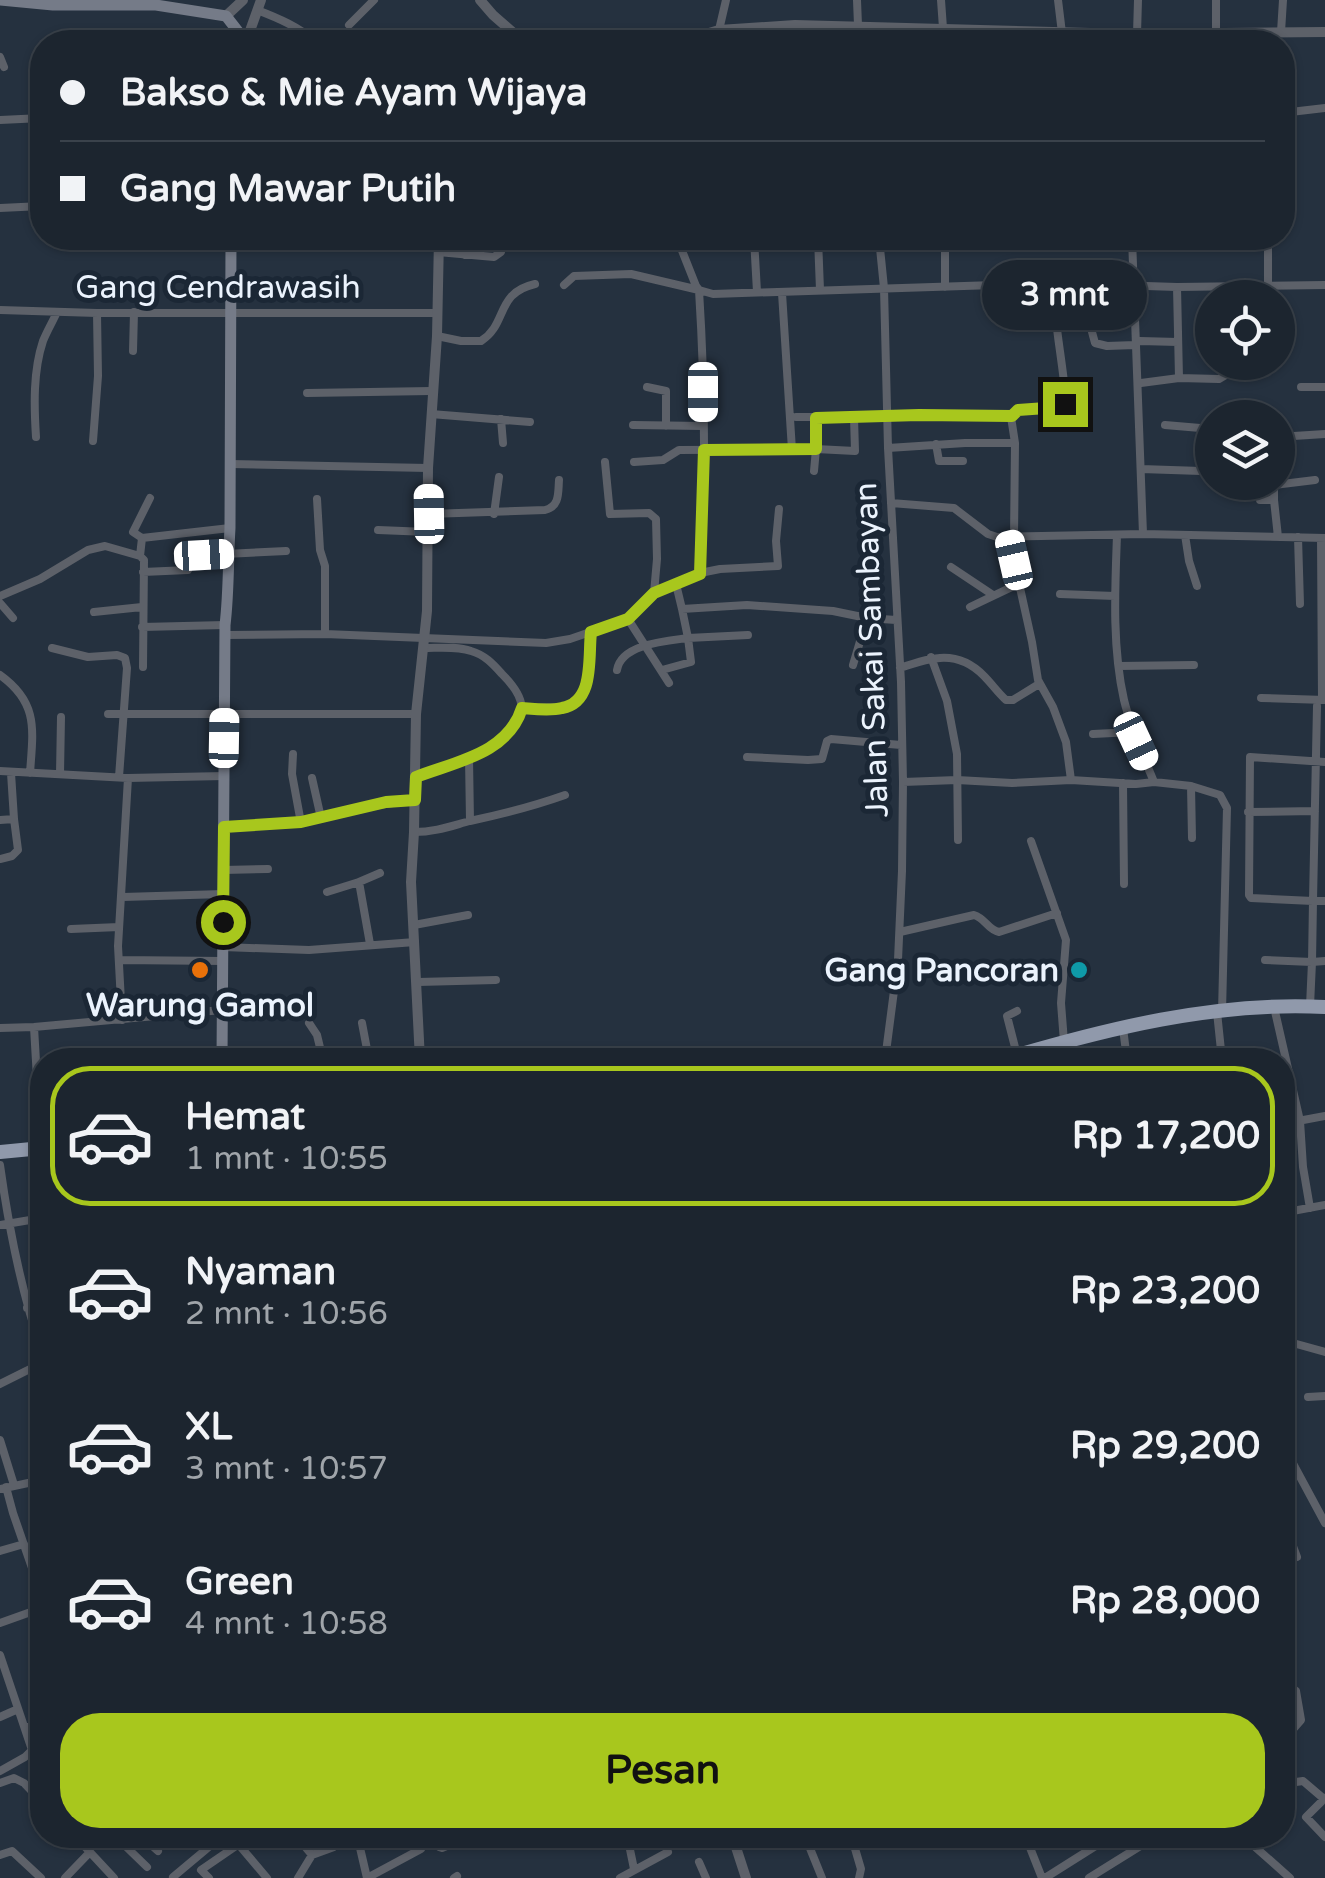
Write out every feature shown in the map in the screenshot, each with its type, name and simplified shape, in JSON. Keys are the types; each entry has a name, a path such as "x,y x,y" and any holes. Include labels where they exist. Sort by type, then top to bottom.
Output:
{"highway":[{"path":"1044,1048 1122,1028 1220,1012 1317,1007"},
{"path":"0,1152 30,1149"}],"main road":[{"path":"0,0 54,5 161,4 226,16 237,30"},
{"path":"222,1048 231,250"}],"street":[{"path":"226,16 242,0"},
{"path":"349,25 374,0"},
{"path":"480,0 510,30"},
{"path":"726,0 718,30 795,25 970,30"},
{"path":"857,0 863,30"},
{"path":"941,0 943,28"},
{"path":"1058,0 1062,30"},
{"path":"1132,30 1138,0"},
{"path":"1216,0 1216,30"},
{"path":"1281,30 1283,0"},
{"path":"250,30 259,5 298,30"},
{"path":"1295,32 1325,32"},
{"path":"1295,111 1325,108"},
{"path":"0,120 30,119"},
{"path":"0,208 30,207"},
{"path":"465,256 466,250"},
{"path":"420,1048 411,882 416,714 425,643 438,252 494,257 502,250"},
{"path":"682,250 699,290 704,359 700,574"},
{"path":"755,250 757,292"},
{"path":"818,250 820,290"},
{"name":"Jalan Sakai Sambayan","path":"881,250 902,782 900,932 887,1048"},
{"path":"945,250 945,287"},
{"path":"1132,250 1143,534"},
{"path":"1268,250 1268,280"},
{"path":"564,285 575,275 616,272 712,294 1053,283 1195,287"},
{"path":"796,418 1012,416 1018,410 1060,407 1066,402 1053,283"},
{"path":"436,336 481,342 494,330 514,292 535,284"},
{"path":"1091,284 1094,344 1178,342"},
{"path":"1295,286 1325,286"},
{"path":"1177,287 1180,378"},
{"path":"782,292 792,450"},
{"name":"Gang Cendrawasih","path":"0,310 435,313"},
{"path":"36,437 35,386 39,361 43,340 58,312"},
{"path":"134,312 134,351"},
{"path":"93,441 98,313"},
{"path":"1141,383 1195,379"},
{"path":"1300,387 1325,386"},
{"path":"646,387 666,391 666,426"},
{"path":"306,393 432,391"},
{"path":"431,414 530,422"},
{"path":"1012,416 1012,538 1039,684 1053,706 1066,742 1071,780"},
{"path":"634,462 663,460 679,450 855,451 854,417"},
{"path":"814,470 816,418"},
{"path":"501,419 503,443"},
{"path":"634,425 703,426"},
{"path":"1165,426 1195,427"},
{"path":"1295,436 1325,434"},
{"path":"936,444 939,460 962,461"},
{"path":"888,448 1015,444"},
{"path":"606,462 610,514 649,513 656,519 654,593"},
{"path":"230,464 428,468"},
{"path":"1140,469 1195,471"},
{"path":"494,514 499,477"},
{"path":"429,514 494,514 552,508 557,502 559,480"},
{"path":"1295,482 1315,480"},
{"path":"150,498 133,532 142,538 230,528"},
{"path":"317,499 326,580 325,634"},
{"path":"1274,500 1278,537"},
{"path":"891,503 954,508 988,534 1012,538 1117,534 1323,538 1312,962 1317,1007"},
{"path":"425,643 546,643 628,619 654,593 700,574 720,568 778,566 779,508"},
{"path":"378,530 428,532"},
{"path":"1117,534 1115,596 1124,700 1154,782"},
{"path":"1185,536 1197,586"},
{"path":"140,556 142,538"},
{"path":"1298,538 1300,604"},
{"path":"13,618 0,600 88,550 105,546 140,556 144,560 143,666"},
{"path":"143,572 186,570 194,556 286,551"},
{"path":"950,567 993,595"},
{"path":"970,608 1020,583"},
{"path":"662,670 691,662 676,584"},
{"path":"1060,594 1115,596"},
{"path":"682,609 747,605 896,620"},
{"path":"94,612 142,607"},
{"path":"853,665 867,618"},
{"path":"628,619 669,683"},
{"path":"142,628 325,634 425,643 467,649 489,660 520,695 520,718 504,738 469,758 416,777"},
{"path":"522,708 567,708 582,696 591,632"},
{"path":"617,670 622,658 645,645 748,635"},
{"path":"52,648 88,658 117,655 125,658 127,668 123,715 123,897 119,926 122,1020"},
{"path":"900,668 931,658 966,662 980,671 1006,700 1013,700 1039,684"},
{"path":"931,658 947,701 958,754 958,840"},
{"path":"1119,666 1194,664"},
{"path":"0,674 16,687 30,708 30,773"},
{"path":"1261,698 1321,702"},
{"path":"108,714 416,714"},
{"path":"60,774 62,718"},
{"path":"1093,734 1133,732"},
{"path":"746,757 822,758 830,738 901,745"},
{"path":"292,754 301,822"},
{"path":"1320,762 1250,757 1250,897 1325,901"},
{"path":"469,758 470,822"},
{"path":"0,771 124,778 224,776"},
{"path":"0,859 18,850 11,773"},
{"path":"312,778 321,818"},
{"path":"902,782 1154,782 1191,786 1220,795 1226,808 1222,1048"},
{"path":"1123,782 1124,884"},
{"path":"1191,786 1192,838"},
{"path":"414,832 441,830 499,816 565,795"},
{"path":"224,827 301,822 386,802 415,800"},
{"path":"1248,812 1315,812"},
{"path":"0,820 14,819"},
{"path":"1031,842 1066,940 1061,1004 1064,1042"},
{"path":"224,870 268,869"},
{"path":"327,892 380,873"},
{"path":"359,882 370,944"},
{"path":"123,897 223,894"},
{"path":"900,932 974,915 1000,932 1057,913"},
{"path":"414,925 468,915"},
{"path":"71,928 119,926"},
{"path":"119,960 415,942"},
{"path":"1265,960 1325,962"},
{"path":"418,982 496,980"},
{"path":"1274,1008 1283,1048"},
{"path":"0,1028 222,1010"},
{"path":"1015,1048 1007,1016 1017,1011"},
{"path":"309,1022 320,1048"},
{"path":"362,1024 367,1048"},
{"path":"34,1028 35,1048"},
{"path":"1122,1028 1125,1048"},
{"path":"1295,1099 1310,1208"},
{"path":"1295,1122 1325,1116"},
{"path":"0,1166 4,1225 30,1314"},
{"path":"1295,1211 1325,1205"},
{"path":"4,1225 30,1220"},
{"path":"1295,1344 1325,1352"},
{"path":"0,1384 30,1369"},
{"path":"1308,1397 1325,1396"},
{"path":"0,1440 7,1487 30,1561"},
{"path":"1295,1467 1325,1523"},
{"path":"0,1551 24,1544"},
{"path":"1295,1551 1297,1556"},
{"path":"0,1623 30,1612"},
{"path":"0,1655 30,1743"},
{"path":"1295,1690 1301,1720 1295,1727"},
{"path":"0,1717 18,1709"},
{"path":"26,1729 30,1726"},
{"path":"0,1770 30,1752"},
{"path":"0,1783 14,1778 30,1789"},
{"path":"1295,1783 1303,1780 1324,1799 1306,1817 1325,1837"},
{"path":"86,1848 114,1878"},
{"path":"127,1848 147,1867"},
{"path":"154,1848 158,1851"},
{"path":"173,1877 203,1848"},
{"path":"209,1878 201,1870 233,1848"},
{"path":"242,1848 267,1878"},
{"path":"306,1848 312,1855"},
{"path":"298,1878 312,1855 329,1848"},
{"path":"361,1848 367,1878 421,1849"},
{"path":"630,1848 634,1869"},
{"path":"736,1848 746,1878"},
{"path":"811,1848 822,1878"},
{"path":"855,1848 861,1869 859,1878"},
{"path":"1031,1848 1044,1878 1092,1848"},
{"path":"1089,1878 1137,1848"},
{"path":"1256,1848 1290,1878"},
{"path":"0,1855 12,1851 41,1878"},
{"path":"65,1878 90,1852"},
{"path":"620,1878 668,1852"},
{"path":"699,1862 706,1878"}],"place":[{"name":"Warung Gamol","path":"200,970"},
{"name":"Gang Pancoran","path":"1079,970"}],"route":[{"path":"223,922 224,827 277,826 386,802 415,800 416,777 494,746 513,728 522,708 558,709 576,702 585,688 591,632 628,619 654,593 700,574 704,450 816,449 816,418 1012,416 1024,408 1065,404"}]}
